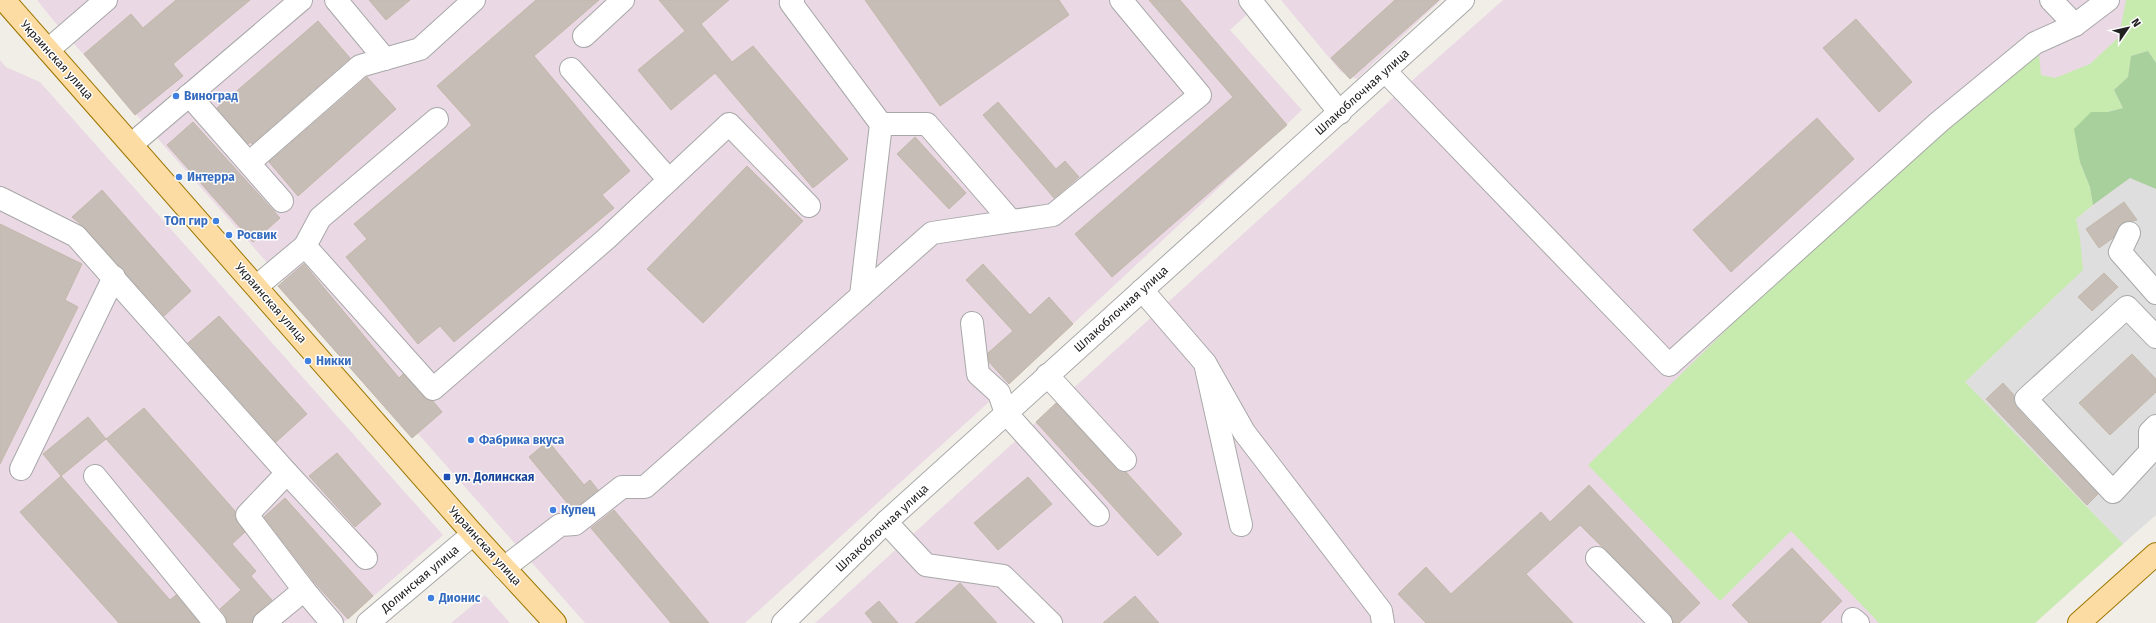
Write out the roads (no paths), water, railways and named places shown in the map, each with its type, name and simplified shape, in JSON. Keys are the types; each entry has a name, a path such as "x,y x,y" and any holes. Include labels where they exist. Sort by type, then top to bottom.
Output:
{"main road":[{"name":"Украинская улица","path":"4,0 257,286 473,534 555,623"},
{"path":"2079,623 2156,554"}],"street":[{"path":"48,50 106,0"},
{"path":"132,144 301,0"},
{"path":"336,0 385,59"},
{"path":"249,163 360,66 420,49 474,0"},
{"path":"584,36 623,0"},
{"path":"793,0 791,4 881,124 861,296"},
{"path":"504,568 560,525 575,524 622,487 645,487 932,233 1054,215 1200,95 1121,0"},
{"path":"1250,0 1340,113"},
{"name":"Шлакоблочная улица","path":"783,623 886,522 1047,375 1340,113 1463,0"},
{"path":"2051,0 2075,25"},
{"path":"1385,71 1668,364 1939,122 2035,43 2075,25 2108,0"},
{"path":"571,69 669,180"},
{"path":"189,95 282,201"},
{"path":"257,286 305,246 320,218 437,119"},
{"path":"305,246 433,389 606,239 729,124 809,206"},
{"path":"881,124 927,124 1011,221"},
{"path":"0,198 76,236 287,473 366,558"},
{"path":"2129,233 2120,252 2156,292"},
{"path":"21,469 114,277"},
{"path":"1142,290 1205,363 1244,432 1381,610 1384,623"},
{"path":"2156,337 2128,307 2026,399 2113,492 2150,452 2150,432 2156,426"},
{"path":"972,323 978,374 999,394 1006,413 1098,515"},
{"path":"1205,363 1241,525"},
{"path":"1047,375 1126,460"},
{"path":"287,473 247,515 304,590 332,623"},
{"path":"95,476 215,623"},
{"path":"886,522 926,565 1003,576 1051,623"},
{"name":"Долинская улица","path":"368,623 473,534"},
{"path":"1597,558 1661,623"},
{"path":"264,623 304,590"}],"place":[{"name":"Виноград","path":"176,96"},
{"name":"Интерра","path":"179,177"},
{"name":"ТОп гир","path":"216,221"},
{"name":"Росвик","path":"229,235"},
{"name":"Никки","path":"308,361"},
{"name":"Фабрика вкуса","path":"471,440"},
{"name":"ул. Долинская","path":"447,477"},
{"name":"Купец","path":"553,510"},
{"name":"Дионис","path":"431,598"}]}
